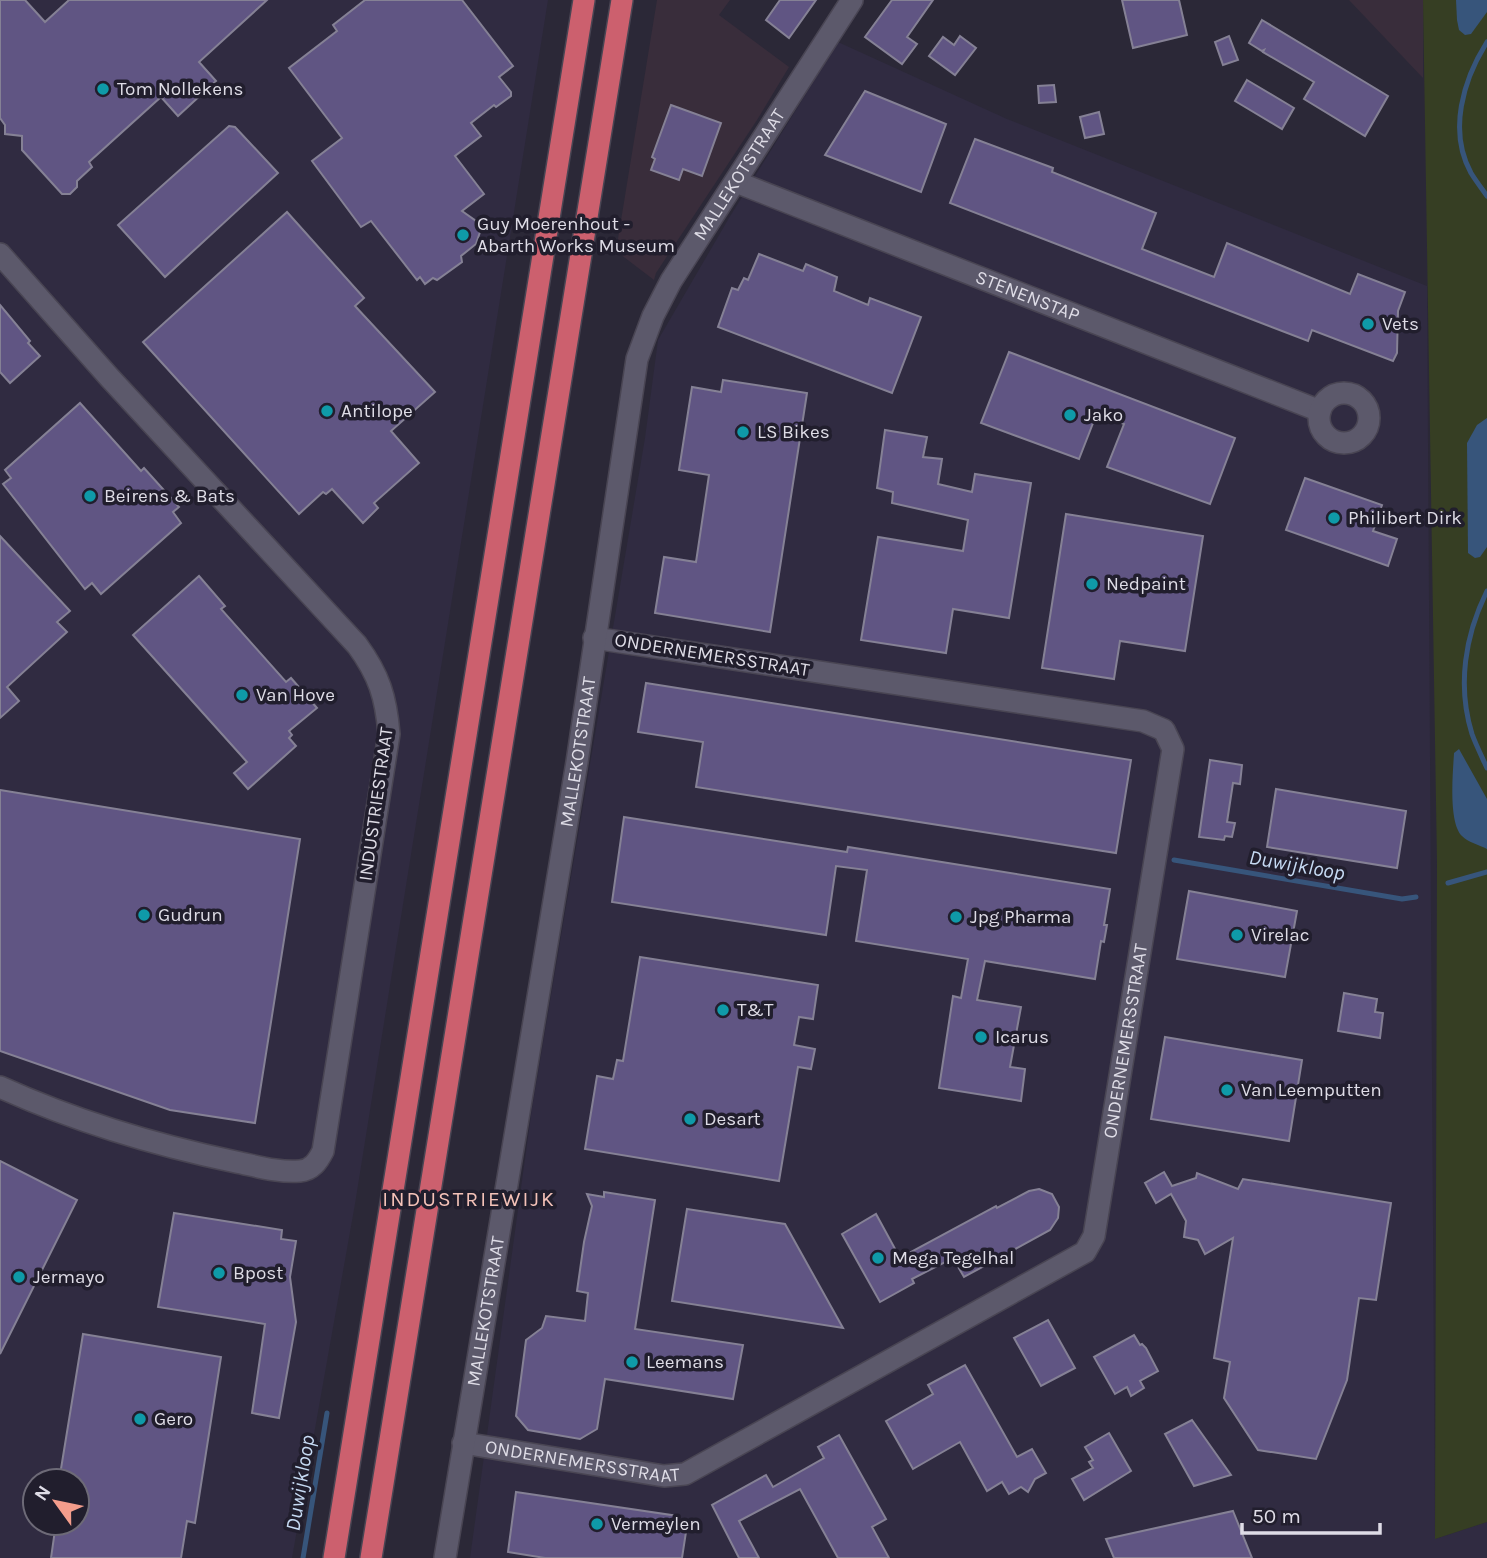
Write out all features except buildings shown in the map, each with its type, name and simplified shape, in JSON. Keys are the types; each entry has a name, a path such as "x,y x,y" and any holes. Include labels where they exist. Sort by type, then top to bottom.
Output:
{"highway":[{"path":"334,1558 584,0"},
{"path":"371,1558 622,0"}],"street":[{"name":"MALLEKOTSTRAAT","path":"445,1558 575,776 637,359 653,316 671,281 852,0"},
{"name":"STENENSTAP","path":"736,182 1320,411"},
{"name":"INDUSTRIESTRAAT","path":"0,254 109,377 357,645 373,667 381,687 387,704 389,734 323,1151 311,1168 302,1171 275,1170 190,1152 88,1122 0,1087"},
{"name":"ONDERNEMERSSTRAAT","path":"463,1443 664,1476 685,1474 1084,1252 1094,1236 1172,749 1164,730 1143,721 594,638"}],"shaded area":[{"path":"0,0 548,0 355,1204 292,1558 0,1558"},
{"path":"657,0 730,0 719,15 789,67 654,280 616,251"},
{"path":"1349,0 1423,0 1423,78"},
{"path":"838,42 1007,119 1427,286 1435,1539 1487,1522 1487,1558 470,1558 532,1108 645,438 658,340 729,218"}],"green space":[{"path":"1423,0 1487,0 1487,1522 1435,1539 1437,863"}],"water":[{"path":"1456,0 1487,0 1487,12 1471,34 1465,35 1459,30"},
{"path":"1487,418 1487,547 1480,557 1475,558 1468,553 1467,443 1477,425"},
{"path":"1459,749 1487,799 1487,849 1464,838 1455,820 1452,796 1453,761 1454,753"}],"waterway":[{"path":"1487,42 1465,89 1460,123 1464,157 1487,196"},
{"path":"1487,591 1473,625 1464,679 1467,716 1487,768"},
{"name":"Duwijkloop","path":"1174,860 1402,899 1416,897"},
{"name":"Duwijkloop","path":"1448,883 1487,872"},
{"name":"Duwijkloop","path":"303,1558 327,1413"}],"place":[{"name":"Tom Nollekens","path":"103,89"},
{"name":"Guy Moerenhout - Abarth Works Museum","path":"463,235"},
{"name":"Vets","path":"1368,324"},
{"name":"Antilope","path":"327,411"},
{"name":"Jako","path":"1070,415"},
{"name":"LS Bikes","path":"743,432"},
{"name":"Beirens & Bats","path":"90,496"},
{"name":"Philibert Dirk","path":"1334,518"},
{"name":"Nedpaint","path":"1092,584"},
{"name":"Van Hove","path":"242,695"},
{"name":"Gudrun","path":"144,915"},
{"name":"Jpg Pharma","path":"956,917"},
{"name":"Virelac","path":"1237,935"},
{"name":"T&T","path":"723,1010"},
{"name":"Icarus","path":"981,1037"},
{"name":"Van Leemputten","path":"1227,1090"},
{"name":"Desart","path":"690,1119"},
{"name":"Mega Tegelhal","path":"878,1258"},
{"name":"Bpost","path":"219,1273"},
{"name":"Jermayo","path":"19,1277"},
{"name":"Leemans","path":"632,1362"},
{"name":"Gero","path":"140,1419"},
{"name":"Vermeylen","path":"597,1524"}],"district":[{"name":"INDUSTRIEWIJK","path":"469,1199"}]}
